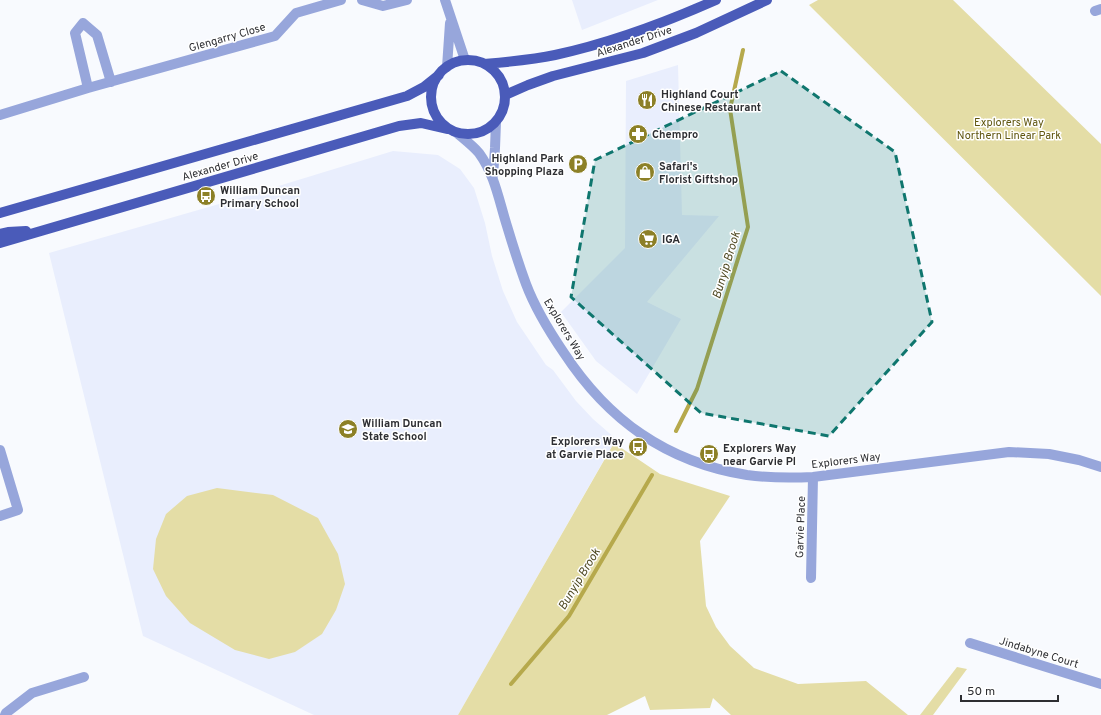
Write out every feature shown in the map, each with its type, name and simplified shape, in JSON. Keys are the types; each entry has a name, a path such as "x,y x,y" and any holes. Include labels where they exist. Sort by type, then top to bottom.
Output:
{"main road":[{"name":"Alexander Drive","path":"485,64 554,55 618,38 684,14 716,0"},
{"name":"Alexander Drive","path":"505,95 552,76 643,53 696,33 766,0"},
{"path":"465,60 473,60 485,64 499,76 503,83 505,95 502,111 496,122 486,130 474,134 447,129 437,119 433,107 433,87 439,75 447,67 465,60"},
{"name":"Alexander Drive","path":"0,213 407,96 424,88 439,75"},
{"name":"Alexander Drive","path":"0,243 399,126 421,124 447,129"},
{"path":"0,234 8,232 42,230"}],"street":[{"name":"Glengarry Close","path":"0,115 88,88 275,36 296,13 341,0"},
{"path":"362,0 383,6 407,0"},
{"path":"445,0 465,60"},
{"path":"447,67 451,19"},
{"path":"88,88 74,33 83,23 97,35 111,82"},
{"name":"Explorers Way","path":"493,176 496,148 496,122"},
{"name":"Explorers Way","path":"457,132 479,153 493,176 526,285 550,332 574,369 605,405 629,426 681,457 746,475 781,478 813,477 1009,452 1049,454 1079,460 1101,467"},
{"path":"0,450 18,510 0,516"},
{"name":"Garvie Place","path":"811,578 813,477"},
{"name":"Jindabyne Court","path":"970,643 1101,684"},
{"path":"5,715 32,693 84,677"}],"highlighted area":[{"path":"781,71 895,152 932,322 829,436 701,413 571,297 595,160"}],"shaded area":[{"path":"572,0 658,0 582,30"},
{"path":"678,65 682,215 719,216 647,302 681,319 637,394 596,361 561,312 625,248 626,81"},
{"name":"William Duncan State School","path":"393,151 438,155 460,169 474,188 503,291 517,322 546,365 553,370 576,401 593,419 616,439 458,715 314,715 143,636 49,253 233,200"}],"green space":[{"name":"Explorers Way Northern Linear Park","path":"818,0 953,0 1101,144 1101,296 809,5"},
{"path":"614,443 660,474 730,496 700,541 706,606 716,627 730,646 754,668 798,684 866,681 908,715 731,715 713,698 710,708 650,710 645,696 607,715 458,715"},
{"path":"217,488 273,495 318,518 338,554 345,584 336,610 322,634 295,652 269,659 235,650 190,623 166,596 153,569 156,539 166,514 187,496"},
{"path":"957,667 967,669 933,715 920,715"}],"waterway":[{"name":"Bunyip Brook","path":"676,431 697,389 748,227 730,109 743,50"},
{"name":"Bunyip Brook","path":"511,684 569,616 652,475"}],"place":[{"name":"Highland Court Chinese Restaurant","path":"647,100"},
{"name":"Chempro","path":"638,134"},
{"name":"Highland Park Shopping Plaza","path":"578,164"},
{"name":"Safari's Florist Giftshop","path":"645,172"},
{"name":"William Duncan Primary School","path":"206,196"},
{"name":"IGA","path":"648,239"},
{"name":"William Duncan State School","path":"348,429"},
{"name":"Explorers Way at Garvie Place","path":"638,447"},
{"name":"Explorers Way near Garvie Pl","path":"709,454"}]}
